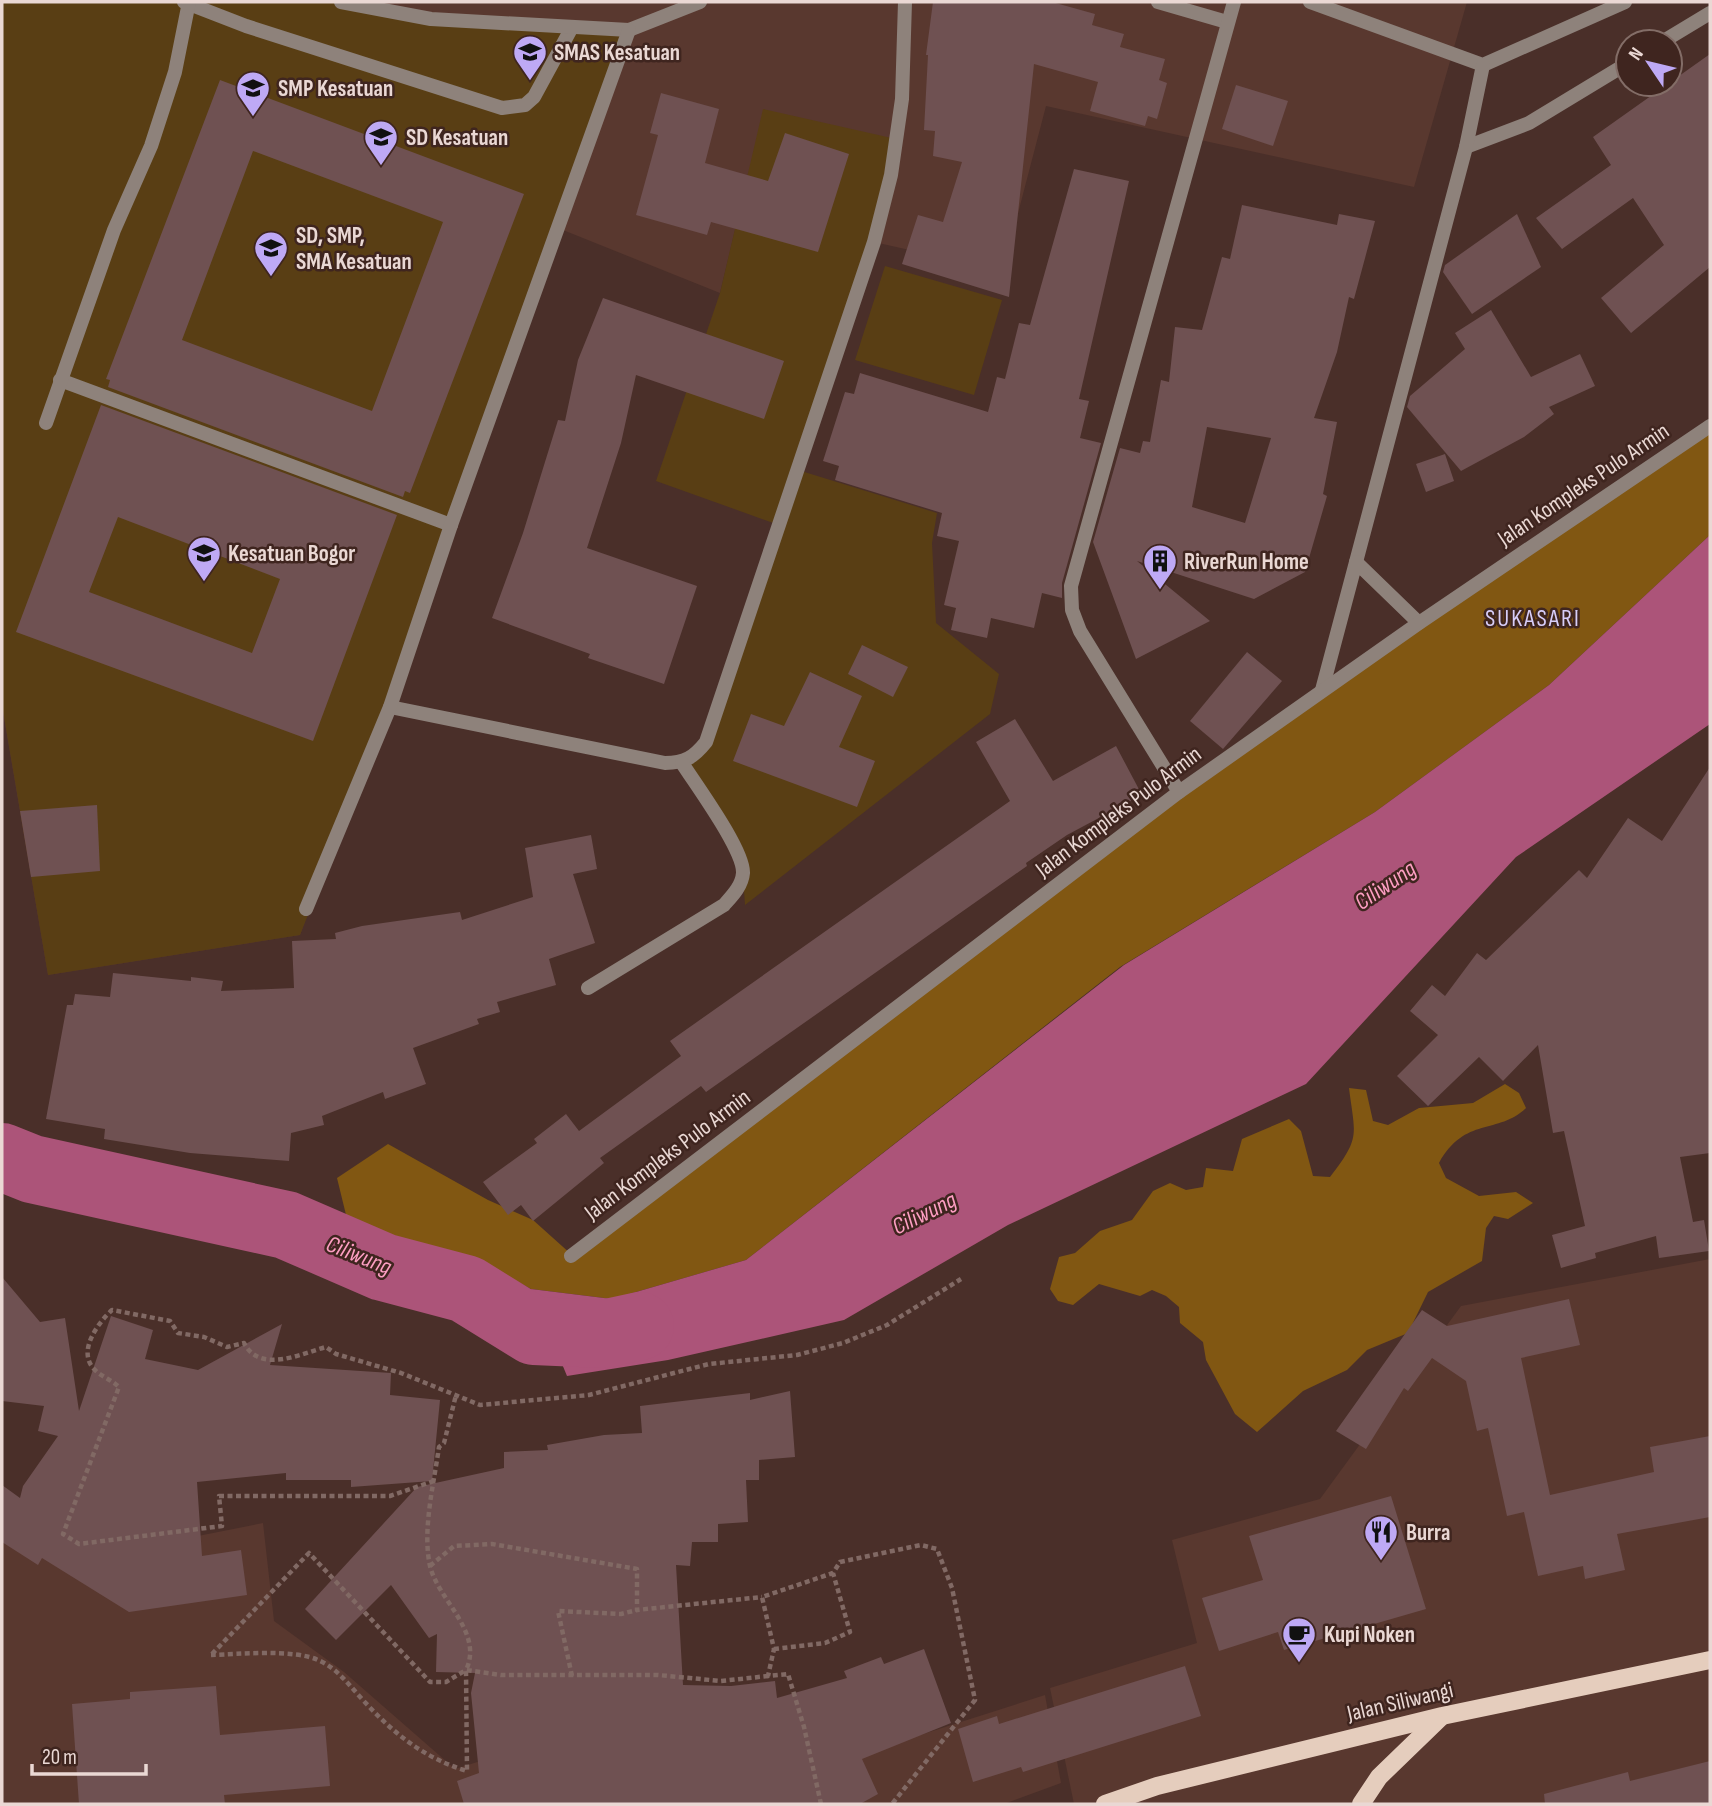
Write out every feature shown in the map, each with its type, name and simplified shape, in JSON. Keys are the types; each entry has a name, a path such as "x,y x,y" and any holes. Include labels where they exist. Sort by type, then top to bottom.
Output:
{"main road":[{"name":"Jalan Siliwangi","path":"1105,1804 1157,1786 1441,1716 1710,1660"},
{"path":"1361,1804 1379,1777 1441,1716"}],"street":[{"path":"46,423 114,230 150,146 175,72 187,2 246,26 502,107 525,105 534,97 571,29"},
{"path":"341,2 431,19 571,29 629,30 700,2"},
{"path":"390,707 665,764 682,763 695,755 706,742 874,242 891,175 902,99 905,2"},
{"path":"1158,2 1227,22"},
{"path":"1179,792 1080,631 1072,610 1071,586 1234,2"},
{"path":"1310,2 1483,65 1625,2"},
{"path":"1684,29 1710,13"},
{"path":"306,909 390,707 451,525 629,30"},
{"path":"1322,690 1466,147 1483,65"},
{"path":"1466,147 1529,123 1614,71"},
{"path":"60,380 451,525"},
{"name":"Jalan Kompleks Pulo Armin","path":"571,1256 1179,792 1419,623 1710,426"},
{"path":"1356,562 1419,623"},
{"path":"589,988 724,905 736,891 743,876 743,860 682,763"}],"path":[{"path":"434,1481 390,1496 219,1496 222,1526 79,1544 63,1534 118,1387 93,1370 89,1355 93,1329 112,1310 170,1321 178,1333 204,1337 228,1347 244,1343 250,1355 260,1360 281,1359 326,1347 336,1354 401,1373 480,1405 589,1395 709,1364 797,1355 843,1343 887,1325 938,1296 961,1279"},
{"path":"456,1395 444,1443 439,1447 434,1481 427,1503 430,1566 468,1638 471,1659 466,1670 467,1771 440,1763 396,1734 339,1673 317,1659 269,1653 211,1654 309,1553 430,1682 446,1682 466,1670 501,1675 658,1675 721,1681 788,1674 804,1727 821,1804"},
{"path":"430,1566 454,1546 492,1544 637,1569 637,1609"},
{"path":"572,1676 558,1611 621,1614 637,1609 762,1597 833,1573 840,1562 921,1545 937,1549 952,1588 975,1700 892,1804"},
{"path":"774,1649 825,1643 850,1632 833,1573"},
{"path":"762,1597 774,1649 768,1676"}],"shaded area":[{"name":"SD, SMP, SMA Kesatuan","path":"2,2 1467,2 1414,187 1046,106 1003,271 874,242 764,109 720,293 558,228 300,935 48,975 2,706"},
{"name":"SD, SMP, SMA Kesatuan","path":"2,2 341,2 431,19 629,30 390,707 300,935 48,975 2,705"},
{"path":"763,109 896,139 874,242 798,470 937,513 932,543 936,623 999,674 990,714 745,905 743,876 682,763 695,755 779,525 656,481 720,293"},
{"path":"885,266 1002,300 974,395 855,360"},
{"path":"1710,424 1710,535 1549,685 1375,812 1120,967 746,1260 612,1299 531,1289 509,1277 404,1262 348,1223 337,1178 388,1144 488,1200 533,1220 572,1255 1179,792"},
{"path":"1505,1084 1519,1093 1526,1108 1504,1121 1460,1138 1439,1163 1446,1178 1479,1196 1516,1192 1533,1203 1508,1219 1494,1216 1486,1228 1482,1261 1428,1292 1408,1333 1367,1350 1347,1370 1303,1391 1257,1432 1235,1414 1206,1360 1203,1342 1180,1323 1179,1307 1166,1296 1152,1290 1140,1296 1099,1284 1073,1305 1058,1301 1050,1289 1059,1257 1075,1253 1100,1231 1132,1220 1153,1191 1170,1183 1186,1190 1203,1187 1206,1168 1233,1171 1242,1139 1289,1119 1301,1131 1313,1176 1330,1177 1347,1153 1353,1135 1349,1088 1366,1090 1373,1121 1388,1125 1419,1108 1473,1103"},
{"path":"1710,1259 1710,1804 1074,1804 1050,1688 1197,1643 1172,1540 1320,1499 1461,1306"},
{"path":"2,1521 102,1555 263,1523 274,1621 344,1672 455,1769 519,1749 870,1751 1045,1695 1061,1783 1004,1804 2,1804"}],"water":[{"path":"1710,535 1710,724 1516,857 1306,1084 1008,1225 844,1320 668,1360 567,1376 531,1289 612,1299 746,1260 1124,965 1375,812 1549,685"}],"building":[{"path":"933,2 1052,2 1095,14 1092,25 1124,34 1120,47 1165,59 1159,80 1167,83 1157,119 1148,116 1145,126 1090,111 1098,82 1034,64 1009,297 902,264 918,215 943,222 962,162 933,156 935,131 924,130 926,55"},
{"path":"1710,54 1710,267 1631,333 1601,298 1664,245 1633,198 1562,249 1536,218 1611,165 1593,137 1648,98 1684,98 1684,72"},
{"path":"220,80 524,194 410,493 405,491 403,497 108,387 110,380 106,379","holes":["253,151 443,222 372,411 182,340"]},
{"path":"1236,85 1288,101 1273,146 1222,129"},
{"path":"661,93 719,109 705,163 768,181 785,133 849,154 818,252 711,222 707,235 636,215 658,135 650,133"},
{"path":"1074,169 1129,181 1079,399 1089,401 1080,438 1101,443 1062,583 1062,598 1042,593 1034,628 991,618 987,638 951,630 956,608 944,605 959,541 937,536 942,513 835,480 839,466 823,461 845,392 854,394 860,373 988,412 997,377 1005,379 1019,323 1030,325"},
{"path":"1242,205 1337,225 1339,214 1375,221 1354,299 1349,297 1337,352 1314,418 1337,422 1323,494 1327,496 1305,572 1254,599 1137,561 1210,621 1136,659 1093,542 1120,448 1140,453 1143,441 1150,442 1161,380 1169,382 1175,327 1202,330 1222,257 1230,259","holes":["1207,427 1271,438 1245,523 1192,507"]},
{"path":"1517,214 1541,267 1472,314 1443,272 1445,265"},
{"path":"603,298 784,361 764,419 636,375 621,443 587,548 697,586 664,684 588,658 590,654 492,618 523,533 558,420 565,421 578,360"},
{"path":"1491,310 1531,377 1580,354 1595,386 1549,407 1554,414 1524,437 1461,471 1407,407 1410,396 1465,349 1455,333"},
{"path":"101,405 397,515 313,741 16,632","holes":["118,517 280,579 252,653 89,592"]},
{"path":"1445,454 1454,481 1426,492 1416,464"},
{"path":"862,645 908,667 893,697 848,674"},
{"path":"1247,652 1282,681 1223,749 1190,721"},
{"path":"810,672 862,696 839,747 875,761 857,807 733,761 751,714 784,726"},
{"path":"1015,719 1053,781 1116,746 1142,795 1067,835 706,1092 701,1086 600,1158 604,1163 533,1221 521,1205 508,1215 483,1182 537,1143 534,1139 566,1114 579,1131 681,1056 670,1041 1010,801 976,742"},
{"path":"1710,767 1710,1153 1680,1157 1693,1222 1704,1220 1709,1251 1659,1258 1656,1236 1595,1253 1596,1258 1561,1268 1552,1235 1585,1226 1564,1131 1553,1133 1538,1045 1503,1081 1479,1057 1428,1106 1397,1076 1438,1035 1410,1011 1432,985 1445,996 1477,953 1486,960 1579,870 1587,878 1628,818 1662,841"},
{"path":"97,805 100,871 31,877 20,811"},
{"path":"591,835 597,869 573,874 595,943 549,959 556,985 497,1002 500,1012 477,1019 479,1024 413,1048 426,1084 385,1099 383,1092 322,1116 324,1125 291,1133 289,1161 190,1153 104,1139 105,1129 46,1119 67,1005 73,1005 75,994 110,997 113,973 191,981 191,977 223,981 221,991 294,988 292,941 336,939 335,933 362,926 460,912 462,920 533,897 525,848"},
{"path":"2,1277 40,1322 65,1318 79,1411 111,1316 153,1330 145,1359 198,1370 282,1324 270,1365 391,1373 390,1395 440,1400 432,1481 351,1487 351,1480 286,1480 286,1473 197,1482 202,1556 241,1550 247,1595 129,1612 42,1558 38,1565 2,1542 2,1485 20,1498 23,1486 58,1436 38,1431 44,1406 2,1401"},
{"path":"1569,1299 1580,1345 1521,1358 1550,1495 1654,1472 1650,1447 1710,1436 1710,1517 1617,1534 1625,1570 1585,1579 1583,1566 1538,1576 1524,1512 1507,1516 1488,1428 1477,1431 1466,1381 1432,1358 1408,1391 1404,1388 1366,1449 1336,1431 1422,1310 1447,1326"},
{"path":"790,1391 795,1457 759,1460 759,1480 746,1480 748,1522 718,1524 718,1542 692,1542 690,1566 676,1565 683,1685 731,1686 775,1681 777,1698 847,1678 844,1671 881,1657 884,1664 924,1649 951,1723 862,1759 878,1794 860,1804 464,1804 457,1781 479,1773 471,1693 475,1673 436,1672 437,1634 429,1638 391,1585 336,1640 305,1609 417,1487 504,1468 504,1452 548,1450 547,1445 604,1435 642,1433 640,1406 750,1393 750,1400"},
{"path":"1391,1496 1426,1609 1284,1650 1278,1632 1219,1651 1202,1598 1263,1580 1249,1536"},
{"path":"1185,1666 1201,1716 1023,1772 1021,1767 973,1782 958,1729 997,1716 999,1724"},
{"path":"216,1686 220,1735 325,1726 330,1786 224,1795 225,1804 79,1804 72,1704 130,1699 130,1692"},
{"path":"1710,1761 1710,1804 1545,1804 1544,1794 1628,1772 1630,1781"}],"waterway":[{"name":"Ciliwung","path":"2,1157 32,1169 286,1225 383,1267 466,1289 534,1331 603,1334 640,1326"}],"place":[{"name":"SMAS Kesatuan","path":"530,82"},
{"name":"SMP Kesatuan","path":"253,118"},
{"name":"SD Kesatuan","path":"381,167"},
{"name":"SD, SMP, SMA Kesatuan","path":"271,278"},
{"name":"Kesatuan Bogor","path":"204,583"},
{"name":"RiverRun Home","path":"1160,591"},
{"name":"Burra","path":"1381,1562"},
{"name":"Kupi Noken","path":"1299,1664"}],"district":[{"name":"SUKASARI","path":"1533,618"}]}
